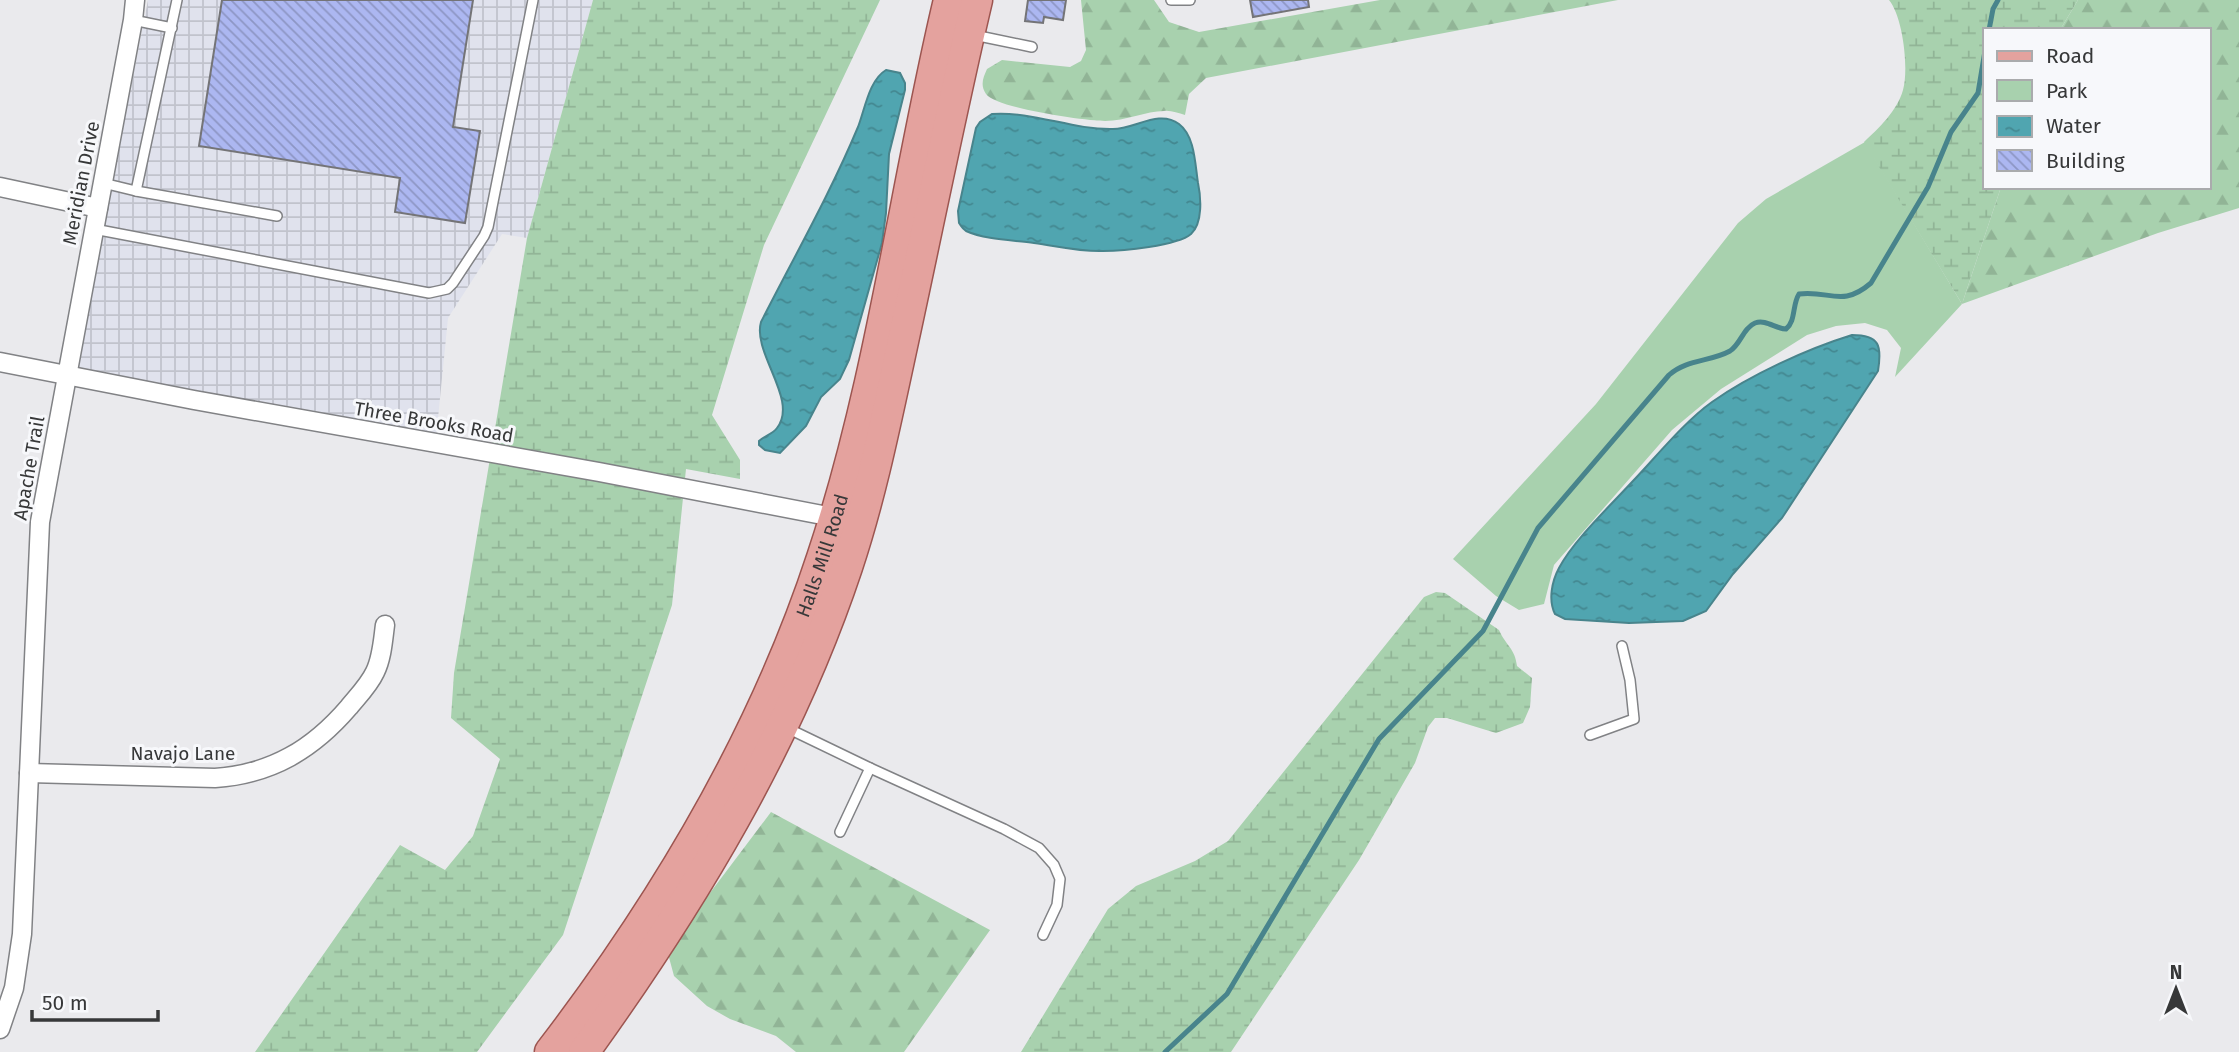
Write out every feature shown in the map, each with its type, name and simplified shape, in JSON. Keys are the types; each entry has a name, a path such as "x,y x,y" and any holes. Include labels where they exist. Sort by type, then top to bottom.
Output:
{"main road":[{"name":"Halls Mill Road","path":"584,1052 625,996 750,794 822,637 848,520 862,415 949,0"},
{"name":"Halls Mill Road","path":"550,1052 646,918 727,782 780,670 823,557 848,520 887,415 977,0"},
{"path":"884,310 892,325 880,404 887,415"}],"street":[{"name":"Meridian Drive","path":"67,374 135,0"},
{"path":"0,187 98,208"},
{"name":"Three Brooks Road","path":"0,362 848,520"},
{"name":"Apache Trail","path":"0,1029 14,988 21,948 40,522 67,374"},
{"name":"Navajo Lane","path":"29,773 215,778 246,774 278,764 321,737 366,687 376,671 385,625"}],"lane":[{"path":"136,191 177,0"},
{"path":"94,229 429,292 447,289 460,274 488,227 533,0"},
{"path":"1171,0 1190,0"},
{"path":"133,20 172,28"},
{"path":"969,34 1032,47"},
{"path":"103,183 277,216"},
{"path":"1590,735 1634,719 1630,680 1622,646"},
{"path":"783,726 1039,848 1054,865 1060,879 1056,905 1044,935"},
{"path":"840,832 870,768"}],"shaded area":[{"path":"148,0 593,0 527,238 502,234 448,318 436,438 76,369"}],"green space":[{"path":"593,0 880,0 764,245 712,415 740,460 740,479 686,469 672,605 563,935 477,1052 255,1052 400,845 445,870 473,836 500,759 451,718 454,673 527,238"},
{"path":"1081,0 1154,0 1169,22 1199,32 1380,0 1618,0 1206,78 1189,94 1185,115 1166,111 1113,121 1095,120 1023,109 986,94 983,78 987,69 1002,60 1070,67 1081,61 1086,50"},
{"path":"1889,0 2078,0 2061,28 1983,28 1983,189 2000,189 1962,304 1864,142 1892,112 1903,90 1905,57 1894,8"},
{"path":"2078,0 2239,0 2239,208 2158,233 1962,304 2000,189 2211,189 2211,28 2061,28"},
{"path":"1865,142 1962,304 1895,377 1901,348 1887,330 1865,323 1836,326 1807,335 1721,389 1672,430 1554,565 1544,604 1519,610 1496,596 1453,559 1596,404 1738,223 1766,199"},
{"path":"1436,592 1445,593 1499,630 1514,655 1517,666 1532,678 1530,707 1523,723 1496,733 1447,718 1435,718 1428,727 1415,763 1359,860 1231,1052 1021,1052 1108,909 1136,886 1195,861 1228,841 1424,597"},
{"path":"771,812 990,930 904,1052 796,1052 776,1036 730,1019 707,1006 674,976 667,950"}],"water":[{"path":"886,70 900,73 905,90 889,154 882,243 849,360 840,379 821,397 806,426 780,453 765,450 759,445 759,441 777,428 782,417 783,404 763,348 761,322 836,177 875,81"},
{"path":"992,114 1022,115 1098,129 1121,128 1163,118 1179,124 1188,136 1195,159 1200,202 1195,229 1184,238 1162,245 1103,251 991,238 966,231 959,223 958,211 976,128"},
{"path":"1852,335 1868,337 1877,344 1880,355 1878,371 1782,518 1733,574 1706,611 1683,621 1629,623 1565,619 1555,614 1551,597 1553,585 1566,557 1593,524 1691,419 1727,392 1761,373 1798,355"}],"building":[{"path":"222,0 473,0 453,127 480,131 465,223 395,212 400,178 199,146"},
{"path":"1028,0 1066,0 1063,20 1044,17 1043,23 1025,21"},
{"path":"1250,0 1308,0 1309,7 1253,17"}],"waterway":[{"path":"1989,28 1993,9 1998,0"},
{"path":"1165,1052 1227,994 1379,739 1483,631 1538,528 1669,375 1683,366 1730,351 1755,323 1763,322 1786,329 1791,322 1799,294 1852,295 1871,283 1928,187 1951,132 1978,93 1983,63"}]}
